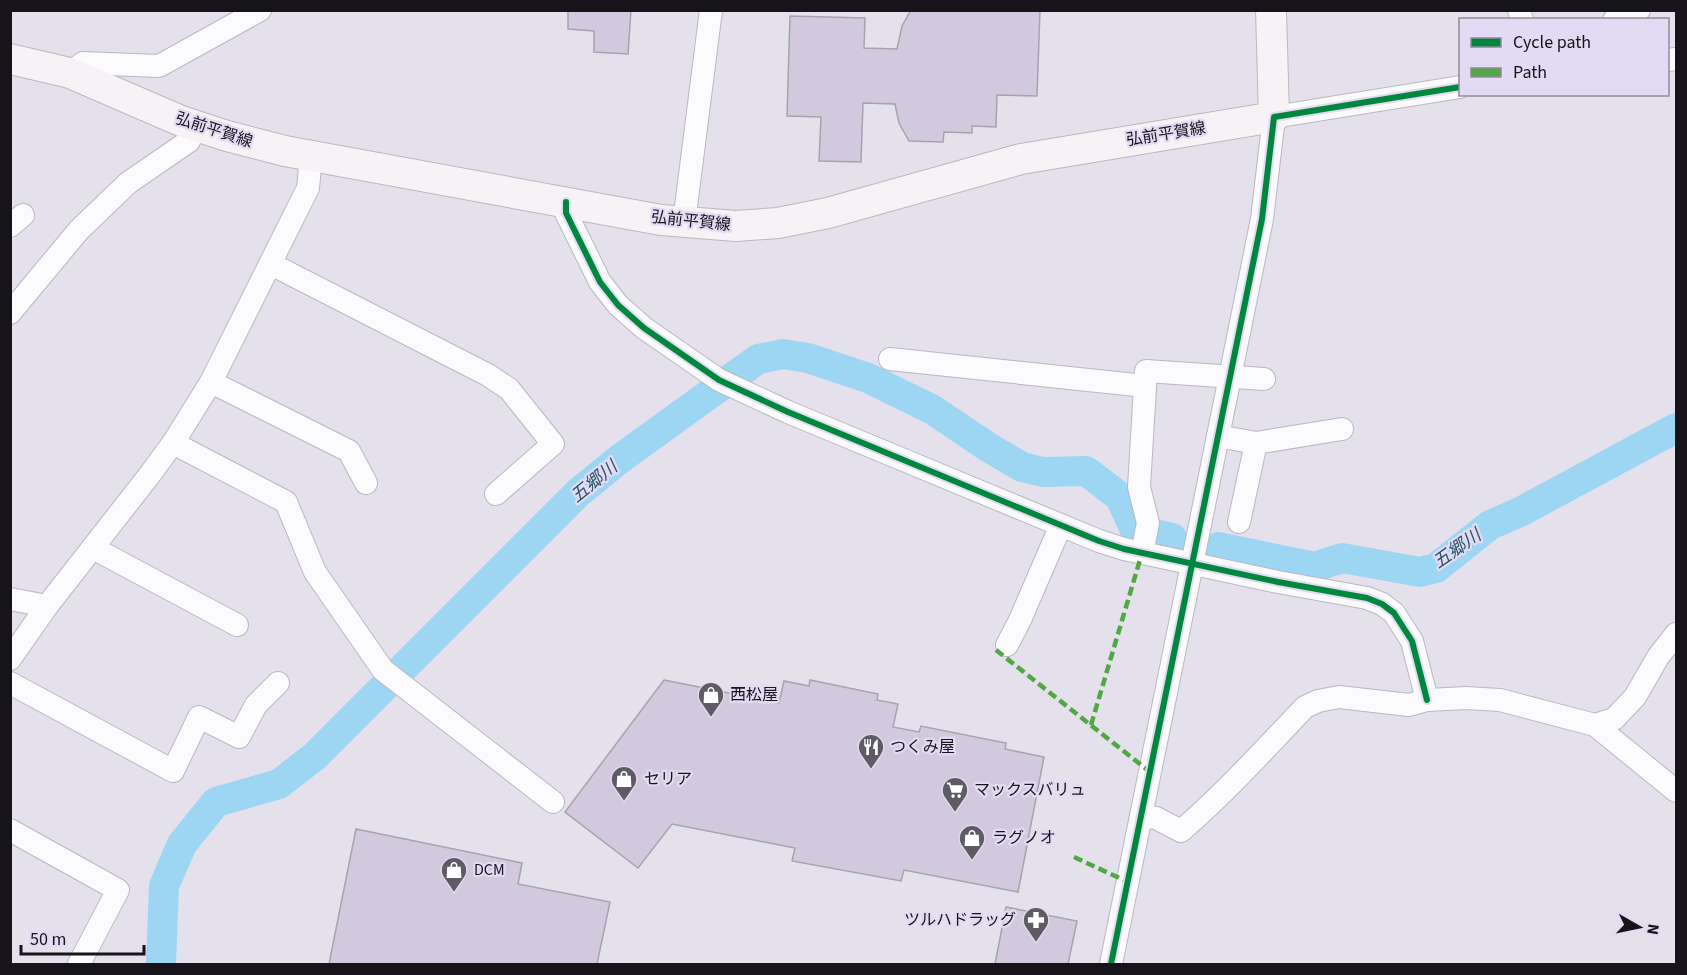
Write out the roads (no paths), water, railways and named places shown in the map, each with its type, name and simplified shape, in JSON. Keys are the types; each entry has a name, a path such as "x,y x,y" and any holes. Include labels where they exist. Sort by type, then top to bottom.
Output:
{"main road":[{"path":"1271,10 1274,117"},
{"name":"弘前平賀線","path":"10,59 70,73 195,127 285,152 684,222 736,226 778,224 828,213 1021,159 1274,117"}],"street":[{"path":"70,73 83,63 159,66 260,10"},
{"path":"684,222 711,10"},
{"path":"1619,18 1639,10"},
{"path":"1111,964 1262,219 1274,117 1459,87"},
{"path":"10,313 80,230 128,183 189,141 195,127"},
{"path":"10,659 47,606 173,443 211,382 308,188 311,156"},
{"path":"566,202 566,213 600,282 618,305 644,328 728,385 1099,541 1145,539 1193,563 1278,582 1367,598 1382,604 1394,613 1412,641 1427,700"},
{"path":"272,264 488,375 509,389 553,444 496,494"},
{"path":"890,359 1145,386"},
{"path":"1145,539 1139,487 1146,371 1264,379"},
{"path":"211,382 349,452 366,483"},
{"path":"1218,436 1256,443 1342,429"},
{"path":"173,443 286,502 315,572 383,670 553,802"},
{"path":"1239,522 1256,443"},
{"path":"1007,645 1061,525"},
{"path":"93,548 237,625"},
{"path":"10,599 47,606"},
{"path":"1595,725 1614,719 1635,698 1659,657 1677,634"},
{"path":"10,683 173,771 199,717 239,737 256,705 278,683"},
{"path":"1141,816 1156,818 1181,831 1219,798 1305,707 1318,701 1339,697 1409,705 1427,700 1466,698 1500,700 1595,725 1677,791"},
{"path":"10,830 118,890 79,964"}],"waterway":[{"name":"五郷川","path":"161,964 164,886 182,844 216,802 279,784 315,756 579,492 621,458 758,359 783,354 808,358 868,378 933,410 1022,467 1043,472 1086,471 1120,497 1135,530 1172,538"},
{"name":"五郷川","path":"1218,547 1315,567 1342,558 1420,572 1436,568 1490,525 1520,512 1676,428"}],"place":[{"name":"西松屋","path":"711,718"},
{"name":"つくみ屋","path":"871,770"},
{"name":"セリア","path":"624,802"},
{"name":"マックスバリュ","path":"955,813"},
{"name":"ラグノオ","path":"972,861"},
{"name":"DCM","path":"454,893"},
{"name":"ツルハドラッグ","path":"1036,943"}]}
